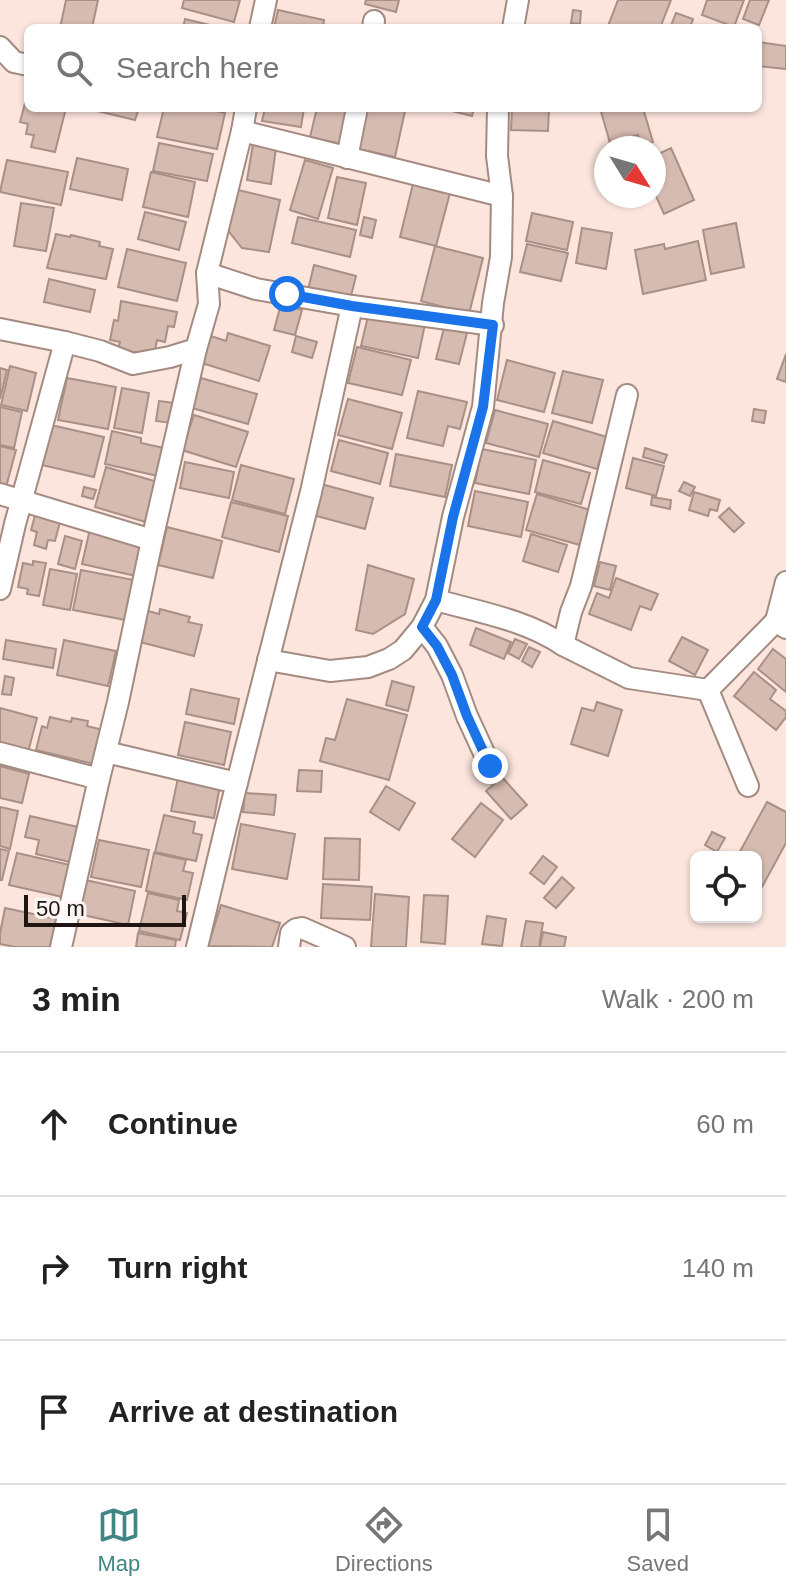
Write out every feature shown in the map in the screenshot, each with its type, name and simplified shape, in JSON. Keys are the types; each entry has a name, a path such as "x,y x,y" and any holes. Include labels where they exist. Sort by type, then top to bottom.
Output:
{"street":[{"path":"261,24 266,0"},
{"path":"514,24 518,0"},
{"path":"0,47 14,62 24,64"},
{"path":"61,947 152,540 209,304 207,273 245,112"},
{"path":"347,158 356,112"},
{"path":"268,660 330,671 368,667 403,650 422,627 436,600 453,517 483,407 493,303 501,257 498,112"},
{"path":"242,131 502,196"},
{"path":"207,273 256,289 493,325"},
{"path":"197,947 311,492 352,306"},
{"path":"0,329 100,351 133,364 196,349"},
{"path":"0,589 65,342"},
{"path":"563,645 581,586 627,395"},
{"path":"0,494 152,540"},
{"path":"708,690 781,624 786,582"},
{"path":"436,600 535,629 629,678 708,690"},
{"path":"422,627 437,646 452,675 490,766"},
{"path":"708,690 748,786"},
{"path":"106,752 237,783"},
{"path":"0,753 99,779"},
{"path":"289,947 291,933 302,928 345,947"}],"building":[{"path":"66,0 98,0 93,24 61,24"},
{"path":"184,0 240,0 234,22 182,8"},
{"path":"366,0 399,0 396,12 365,4"},
{"path":"618,0 671,0 662,24 609,24"},
{"path":"707,0 744,0 735,24 702,15"},
{"path":"750,0 769,0 759,24 743,19"},
{"path":"278,10 324,20 324,24 275,24"},
{"path":"573,10 581,11 580,24 571,23"},
{"path":"676,13 693,19 691,24 672,24"},
{"path":"185,19 206,24 184,24"},
{"path":"762,43 786,46 786,69 762,66"},
{"path":"24,107 24,112 65,112 55,152 31,147 34,135 26,134 28,124 20,122"},
{"path":"101,112 138,112 135,120"},
{"path":"163,112 225,113 217,149 157,137"},
{"path":"264,112 303,112 301,127 262,121"},
{"path":"316,112 350,112 342,144 310,137"},
{"path":"366,112 405,112 395,157 358,149"},
{"path":"512,112 549,112 548,131 511,130"},
{"path":"601,112 644,112 651,136 608,136"},
{"path":"159,143 213,154 207,181 153,171"},
{"path":"253,144 276,148 271,184 247,180"},
{"path":"671,148 694,200 664,214 661,208 666,208 666,150"},
{"path":"77,158 128,169 122,200 70,189"},
{"path":"7,160 68,172 61,205 0,192"},
{"path":"305,160 333,168 318,219 290,210"},
{"path":"151,172 195,182 188,217 143,207"},
{"path":"337,177 366,183 357,225 328,218"},
{"path":"413,184 450,193 436,246 400,237"},
{"path":"234,189 280,200 269,252 242,248 226,228"},
{"path":"21,203 54,208 46,251 14,246"},
{"path":"145,212 186,222 179,250 138,239"},
{"path":"532,213 573,222 567,250 526,241"},
{"path":"298,217 356,230 350,257 292,243"},
{"path":"364,217 376,220 372,238 360,235"},
{"path":"736,223 744,267 711,274 703,230"},
{"path":"582,228 612,233 606,269 576,263"},
{"path":"56,234 100,242 99,246 113,249 106,279 47,268"},
{"path":"698,241 706,280 643,294 635,250 664,244 665,249"},
{"path":"527,244 568,253 561,281 520,272"},
{"path":"435,246 483,258 469,314 421,301"},
{"path":"127,249 186,263 177,301 118,287"},
{"path":"314,265 356,276 350,300 308,290"},
{"path":"49,279 95,290 90,312 44,302"},
{"path":"121,301 177,312 174,327 168,326 165,342 157,340 154,356 118,349 120,342 110,340 114,320 118,321"},
{"path":"281,304 302,310 295,335 274,330"},
{"path":"369,312 425,324 418,358 361,346"},
{"path":"444,328 467,333 459,364 436,359"},
{"path":"228,333 270,346 259,381 202,363 211,336 226,341"},
{"path":"296,336 317,342 312,358 292,352"},
{"path":"357,347 411,360 402,395 348,383"},
{"path":"786,354 786,382 777,379"},
{"path":"507,360 555,373 544,412 497,400"},
{"path":"10,366 36,373 27,411 1,405"},
{"path":"0,368 7,370 0,399"},
{"path":"563,371 603,380 592,423 552,413"},
{"path":"67,378 116,387 108,429 58,420"},
{"path":"201,378 257,394 248,424 192,408"},
{"path":"122,388 149,393 142,433 114,428"},
{"path":"418,391 467,402 460,429 448,426 443,446 407,438"},
{"path":"348,399 402,413 392,449 338,435"},
{"path":"159,401 175,403 172,423 156,421"},
{"path":"0,407 22,412 14,448 0,445"},
{"path":"754,409 766,411 764,423 752,421"},
{"path":"495,410 548,424 539,457 486,443"},
{"path":"194,415 248,432 236,467 182,450"},
{"path":"553,421 607,437 597,469 543,453"},
{"path":"51,425 104,437 94,477 42,465"},
{"path":"112,431 164,448 158,476 105,464"},
{"path":"339,440 388,453 380,484 331,471"},
{"path":"0,446 16,450 6,487 0,486"},
{"path":"645,448 667,455 664,463 643,457"},
{"path":"482,449 536,460 529,494 475,483"},
{"path":"396,454 452,465 445,497 390,486"},
{"path":"633,458 664,466 656,496 626,488"},
{"path":"543,460 590,473 581,504 535,492"},
{"path":"185,462 234,472 229,498 180,488"},
{"path":"241,465 294,479 285,514 232,500"},
{"path":"106,467 161,483 149,523 95,507"},
{"path":"684,482 695,487 690,496 679,491"},
{"path":"321,484 373,498 365,529 313,515"},
{"path":"84,487 96,490 93,499 82,496"},
{"path":"475,491 528,502 521,537 468,526"},
{"path":"694,492 720,500 717,511 710,509 708,516 689,510"},
{"path":"537,494 590,510 580,545 526,530"},
{"path":"652,497 671,500 670,509 651,505"},
{"path":"231,502 288,516 279,552 222,537"},
{"path":"729,508 744,523 734,532 719,517"},
{"path":"36,512 50,515 49,520 60,522 55,541 48,540 46,549 34,545 37,532 31,530"},
{"path":"167,527 222,541 213,578 158,565"},
{"path":"90,529 144,541 136,576 82,564"},
{"path":"531,534 567,545 558,572 523,561"},
{"path":"65,536 82,541 75,569 58,564"},
{"path":"33,561 46,563 39,596 27,594 28,589 18,587 23,563 33,565"},
{"path":"600,562 616,566 610,590 594,586"},
{"path":"368,565 414,579 405,614 373,634 356,630"},
{"path":"50,569 77,574 70,610 43,605"},
{"path":"81,570 139,581 131,621 73,610"},
{"path":"616,578 658,594 651,610 640,606 631,630 589,614 597,593 609,598"},
{"path":"160,609 190,617 188,622 202,625 194,656 140,642 148,611 159,614"},
{"path":"476,628 511,642 504,659 470,645"},
{"path":"682,637 708,650 695,675 669,661"},
{"path":"515,639 527,644 519,659 508,653"},
{"path":"6,640 56,649 53,668 3,659"},
{"path":"64,640 116,651 108,686 57,675"},
{"path":"529,647 540,652 532,667 522,661"},
{"path":"773,649 786,659 786,692 758,669"},
{"path":"754,672 776,690 770,699 786,711 786,717 776,730 734,696"},
{"path":"5,676 14,678 11,695 2,694"},
{"path":"392,681 414,687 408,711 386,705"},
{"path":"191,689 239,699 234,724 186,714"},
{"path":"347,699 407,715 389,780 320,761 326,738 335,740"},
{"path":"597,702 622,710 608,756 571,744 582,708 594,711"},
{"path":"0,708 37,718 27,756 0,749"},
{"path":"50,717 71,722 72,718 88,721 87,726 103,730 94,764 36,750 42,726 47,728"},
{"path":"185,722 231,732 224,765 178,755"},
{"path":"0,766 29,774 22,803 0,798"},
{"path":"299,770 322,771 321,792 297,791"},
{"path":"502,777 527,805 511,819 486,791"},
{"path":"178,778 220,785 214,818 171,811"},
{"path":"386,786 415,803 399,830 370,812"},
{"path":"245,793 276,795 274,815 243,812"},
{"path":"767,802 786,812 786,843 762,887 762,851 740,851"},
{"path":"481,803 503,820 475,857 452,839"},
{"path":"0,807 18,811 10,849 0,846"},
{"path":"164,815 195,822 193,833 202,835 196,861 155,852"},
{"path":"30,816 78,827 70,862 36,854 39,840 25,837"},
{"path":"241,824 295,834 287,879 232,869"},
{"path":"712,832 725,838 718,851 705,845"},
{"path":"325,838 360,839 359,880 323,879"},
{"path":"99,840 149,850 141,887 91,877"},
{"path":"0,849 9,851 2,880 0,880"},
{"path":"17,853 70,865 63,897 9,885"},
{"path":"154,853 186,860 183,871 193,873 187,900 146,891"},
{"path":"543,856 557,867 544,884 530,873"},
{"path":"562,877 574,888 556,908 544,898"},
{"path":"81,879 135,891 128,925 74,913"},
{"path":"323,884 372,887 370,920 321,918"},
{"path":"148,893 179,900 177,911 187,913 180,940 139,931"},
{"path":"375,894 409,897 406,947 371,947"},
{"path":"424,895 448,896 445,944 421,942"},
{"path":"221,905 280,923 272,947 208,946"},
{"path":"5,908 57,919 50,947 0,944"},
{"path":"487,916 506,919 502,946 482,944"},
{"path":"526,921 543,923 539,947 521,947"},
{"path":"543,932 566,937 564,947 540,947"},
{"path":"138,933 176,940 175,947 136,947"}],"route":[{"path":"287,294 493,325 483,407 453,517 436,600 422,627 437,646 452,675 490,766"}]}
